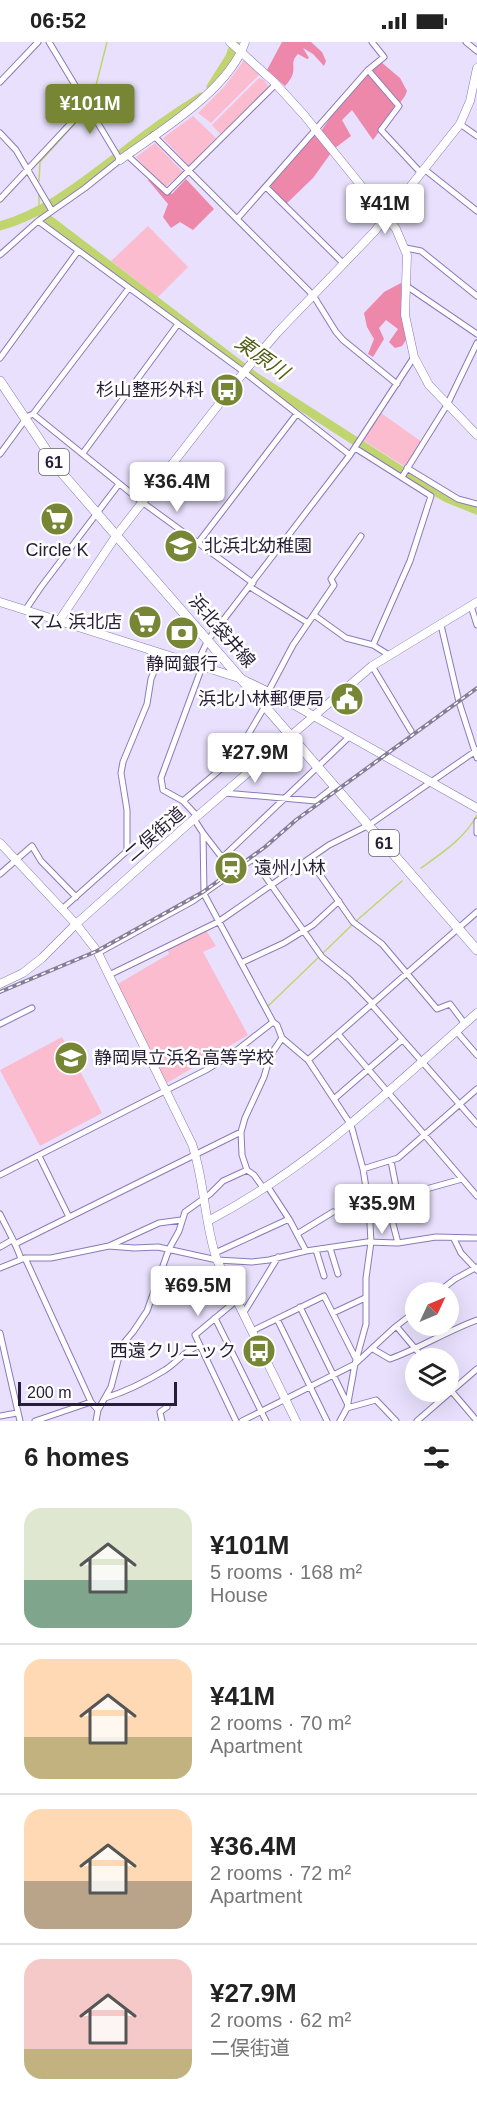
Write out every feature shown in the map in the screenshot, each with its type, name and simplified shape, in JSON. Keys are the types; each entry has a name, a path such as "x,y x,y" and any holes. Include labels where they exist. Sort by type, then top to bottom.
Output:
{"main road":[{"name":"浜北袋井線","path":"0,381 61,472 477,950"}],"street":[{"path":"0,82 38,42"},
{"path":"49,42 120,156 167,192 276,84"},
{"path":"0,255 51,209 120,156 200,102 214,88 236,47 245,42"},
{"path":"237,219 368,70 384,57 372,42"},
{"path":"466,42 477,51"},
{"path":"236,47 276,84 396,229 406,248 408,287 405,315 414,357 429,385 477,435"},
{"path":"59,621 116,536 244,372 277,333 387,217 460,124 470,100 477,68"},
{"path":"368,70 399,106 381,130 422,171 477,211"},
{"path":"0,199 87,106"},
{"path":"460,124 477,136"},
{"path":"0,133 16,150 51,209"},
{"path":"153,135 314,295 343,340 397,384"},
{"path":"266,187 344,264"},
{"path":"38,220 244,372 350,455"},
{"path":"406,248 421,251 477,296"},
{"path":"0,358 78,251"},
{"path":"408,287 477,334"},
{"path":"0,453 24,419 33,414 129,288"},
{"path":"83,453 178,324"},
{"path":"402,477 447,405 474,356 477,343"},
{"path":"349,737 224,856 220,855 203,833 196,818 183,801 163,790 161,778 208,640 350,455 414,357"},
{"path":"33,414 119,484 251,585 308,622"},
{"path":"198,543 296,414"},
{"path":"355,448 430,496 410,561 373,645"},
{"path":"407,468 458,499 477,504"},
{"path":"26,609 119,484"},
{"path":"268,692 281,664 334,585 331,579 362,536"},
{"path":"0,602 242,680 268,692 477,808"},
{"path":"474,604 477,626"},
{"name":"二俣街道","path":"0,984 23,973 42,958 76,924 224,793 372,666 474,604"},
{"path":"314,615 346,638 373,645 389,655"},
{"path":"109,975 218,922 329,845 369,825 476,753 459,702 441,625"},
{"path":"62,909 128,851 127,810 121,773 123,762 147,704 151,679 161,654"},
{"path":"372,666 411,731"},
{"path":"183,801 235,757 265,705"},
{"path":"224,793 316,801 335,786"},
{"path":"477,821 477,833"},
{"path":"203,833 204,894 282,1038 308,1060 351,1125 363,1169 369,1205 371,1242 365,1298 366,1324 347,1406 340,1421"},
{"path":"0,843 76,924 98,953 186,1129 196,1155 216,1256 296,1421"},
{"path":"0,874 32,846 41,861 76,897"},
{"path":"98,953 204,894 253,859 321,956 349,979 477,1124"},
{"path":"309,859 355,923 382,944 437,1008 450,1004 465,1024"},
{"path":"241,963 284,943 313,925 339,902"},
{"path":"308,1060 477,912"},
{"path":"0,1024 32,1008"},
{"path":"208,1221 266,1188 351,1125 477,1013"},
{"path":"0,1175 166,1091 232,1054 273,1022"},
{"path":"457,1032 477,1055"},
{"path":"338,1034 477,1196"},
{"path":"282,1038 270,1056 264,1077 245,1118 241,1132 242,1155 247,1170 266,1188 289,1219 306,1251"},
{"path":"334,1099 402,1040"},
{"path":"363,1169 398,1158 477,1089"},
{"path":"0,1247 69,1217 241,1132"},
{"path":"39,1156 69,1217"},
{"path":"391,1161 396,1198 393,1224 398,1243"},
{"path":"96,1421 98,1410 111,1387 122,1345 147,1311 169,1249 188,1208 223,1181 247,1170"},
{"path":"369,1205 462,1179"},
{"path":"297,1234 333,1212"},
{"path":"0,1214 91,1402 98,1410"},
{"path":"216,1256 289,1219"},
{"path":"0,1268 23,1259 51,1258 109,1246 165,1221 181,1220"},
{"path":"109,1246 158,1247 252,1262 306,1251 371,1242 398,1243 436,1237 477,1238"},
{"path":"451,1282 477,1268 461,1253 454,1239"},
{"path":"330,1248 338,1274"},
{"path":"316,1250 324,1276"},
{"path":"243,1314 278,1257"},
{"path":"211,1290 205,1283 221,1268"},
{"path":"252,1331 324,1296 356,1362"},
{"path":"333,1313 365,1298"},
{"path":"236,1421 195,1335 237,1300"},
{"path":"300,1307 334,1374 347,1406"},
{"path":"215,1318 266,1421"},
{"path":"277,1319 327,1421"},
{"path":"418,1348 443,1334 477,1320"},
{"path":"242,1421 356,1362 405,1321"},
{"path":"397,1328 415,1348"},
{"path":"0,1333 20,1421"},
{"path":"105,1398 165,1370 188,1350 199,1345"},
{"path":"373,1349 390,1359 405,1353"},
{"path":"459,1383 477,1370"},
{"path":"347,1406 376,1400 396,1421"},
{"path":"459,1400 477,1421"},
{"path":"35,1421 91,1402"},
{"path":"417,1421 437,1402"},
{"path":"162,1421 160,1412 167,1407"},
{"path":"0,1416 17,1413"},
{"path":"62,1413 66,1421"}],"shaded area":[{"path":"282,42 311,42 322,52 326,61 324,66 313,54 303,48 309,58 298,54 290,80 285,86 267,70"},
{"path":"244,60 260,74 211,123 198,113 225,86"},
{"path":"381,62 400,78 407,91 405,96 373,140 352,110 342,120 351,136 335,148 321,131 342,101"},
{"path":"259,78 264,80 269,87 220,134 212,125"},
{"path":"193,116 216,138 189,166 163,138"},
{"path":"315,134 331,153 313,178 286,204 270,186"},
{"path":"155,143 183,172 164,188 136,157"},
{"path":"151,178 172,194 186,179 214,209 193,230 180,222 171,228 163,217 168,204 148,180"},
{"path":"148,226 188,267 158,297 111,261"},
{"path":"401,283 406,340 402,346 395,348 389,342 398,329 386,320 379,328 384,339 373,357 368,354 374,339 367,327 364,313 384,292"},
{"path":"381,413 422,442 407,468 361,439"},
{"path":"206,930 216,946 203,952 248,1035 167,1083 116,985 169,954 167,949"},
{"path":"62,1037 102,1113 40,1146 0,1070"}],"waterway":[{"path":"91,105 107,42"},
{"path":"211,87 230,57 235,42"},
{"path":"0,226 34,213 64,196 201,97"},
{"path":"39,181 40,162 86,111"},
{"path":"39,193 39,212"},
{"name":"東原川","path":"39,212 254,376 408,475 447,498 477,510"},
{"path":"421,868 460,838 477,815"},
{"path":"355,922 402,881"},
{"path":"323,953 352,925"},
{"path":"267,1007 319,957"}],"railway":[{"path":"0,992 97,951 203,892 265,847 296,820 477,688"}],"place":[{"name":"杉山整形外科","path":"227,390"},
{"name":"Circle K","path":"57,519"},
{"name":"北浜北幼稚園","path":"181,546"},
{"name":"マム 浜北店","path":"145,622"},
{"name":"静岡銀行","path":"182,633"},
{"name":"浜北小林郵便局","path":"347,699"},
{"name":"遠州小林","path":"231,868"},
{"name":"静岡県立浜名高等学校","path":"71,1058"},
{"name":"西遠クリニック","path":"259,1351"}]}
